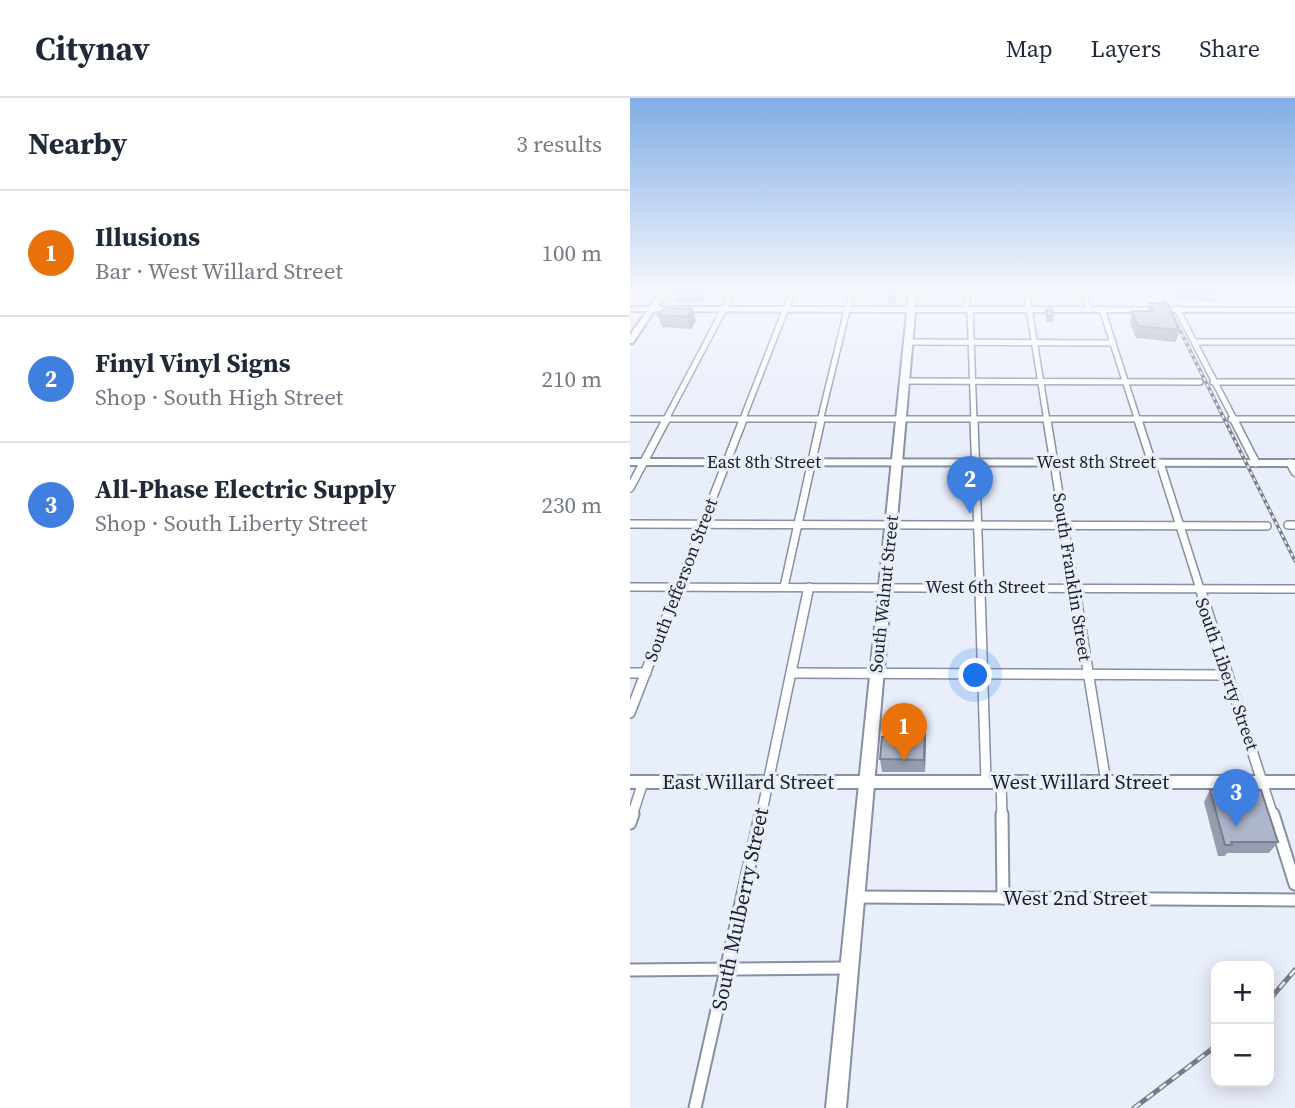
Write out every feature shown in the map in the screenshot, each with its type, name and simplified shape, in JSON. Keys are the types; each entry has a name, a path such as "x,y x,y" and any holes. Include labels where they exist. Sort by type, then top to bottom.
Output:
{"main road":[{"name":"South Walnut Street","path":"836,1108 909,337"}],"street":[{"path":"630,488 708,337"},
{"name":"South Jefferson Street","path":"630,713 775,337"},
{"path":"784,586 840,337"},
{"path":"971,337 986,781"},
{"name":"South Franklin Street","path":"1033,337 1106,782"},
{"name":"South Liberty Street","path":"1111,337 1138,419 1179,526 1295,884"},
{"path":"1192,337 1228,419 1256,463"},
{"path":"909,342 1113,343"},
{"path":"1195,342 1295,342"},
{"path":"905,381 1200,382"},
{"path":"1212,382 1295,382"},
{"path":"630,419 1295,419"},
{"name":"East 8th Street","path":"630,462 897,462"},
{"name":"West 8th Street","path":"897,462 1292,463"},
{"path":"1292,463 1295,472"},
{"path":"630,524 1267,526"},
{"name":"West 6th Street","path":"630,587 1295,589"},
{"name":"South Mulberry Street","path":"695,1108 722,985 729,970 809,587"},
{"path":"630,673 646,673"},
{"path":"791,673 1228,675"},
{"name":"East Willard Street","path":"637,782 866,781"},
{"name":"West Willard Street","path":"866,781 1295,782"},
{"path":"630,823 637,782"},
{"path":"1001,782 1003,898"},
{"name":"West 2nd Street","path":"855,897 1295,900"},
{"path":"630,970 848,968"}],"building":[{"path":"916,722 925,722 924,760 880,759 882,737 908,736 909,731 916,731"},
{"path":"1210,790 1261,790 1278,842 1231,842 1232,845 1225,845"}],"railway":[{"path":"1183,337 1295,561"},
{"path":"1274,994 1295,970"},
{"path":"1134,1108 1211,1050"}],"place":[{"name":"Finyl Vinyl Signs","path":"970,514"},
{"name":"Illusions","path":"904,761"},
{"name":"All-Phase Electric Supply","path":"1236,827"}]}
